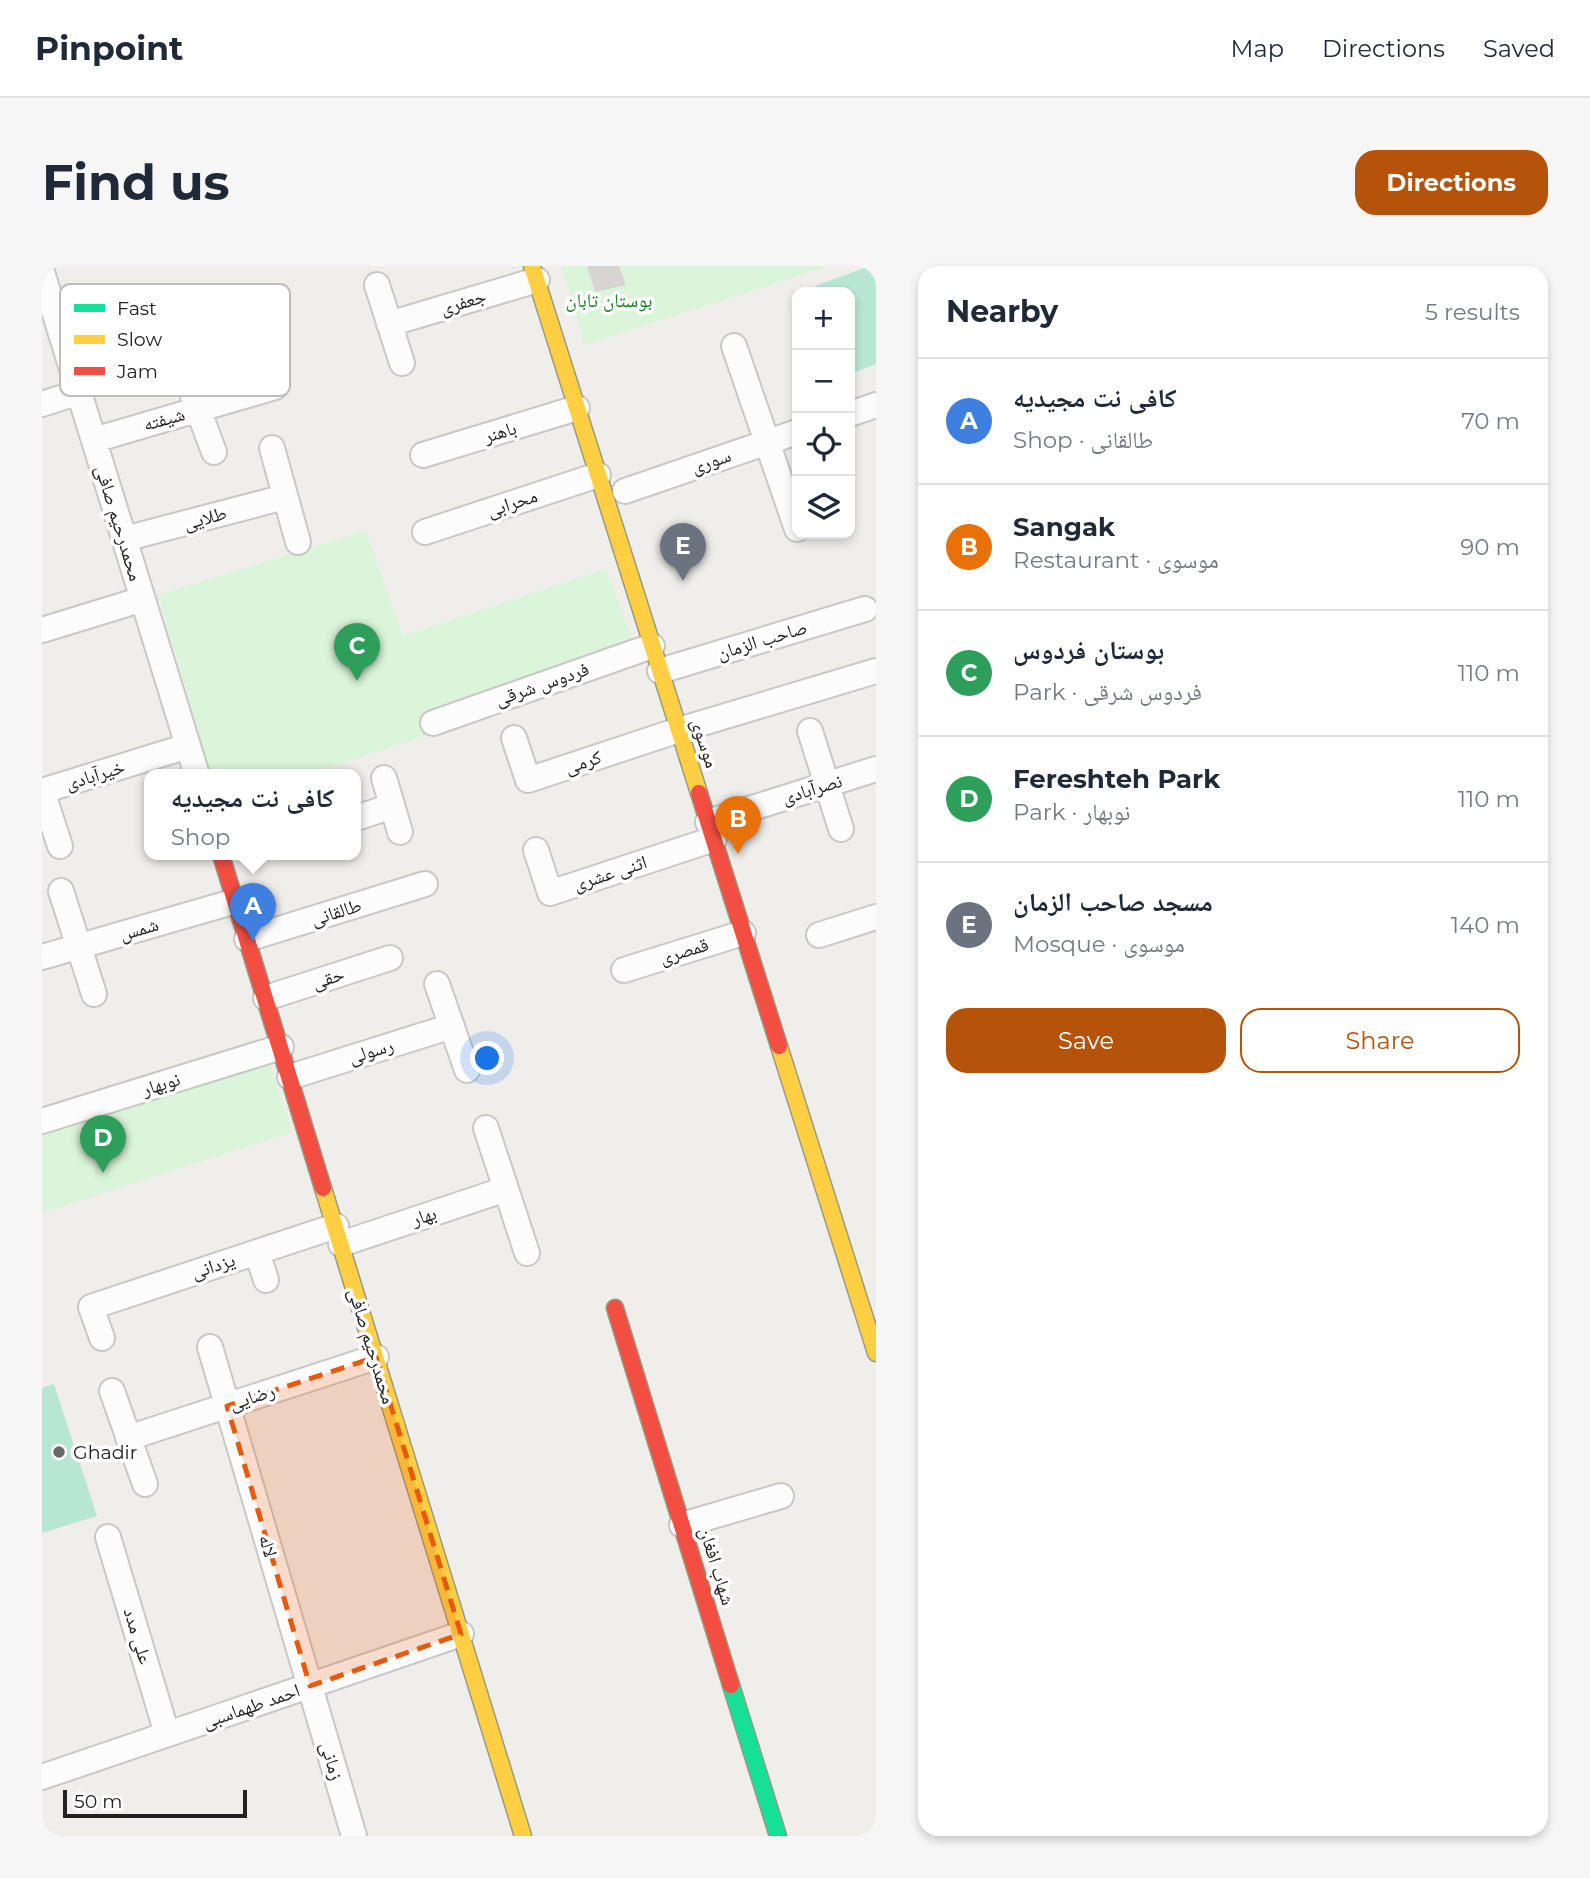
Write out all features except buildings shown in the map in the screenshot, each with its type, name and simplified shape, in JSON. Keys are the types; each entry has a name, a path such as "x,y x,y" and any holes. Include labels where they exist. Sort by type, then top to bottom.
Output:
{"street":[{"name":"محمدرحیم صافی","path":"42,272 49,322 60,348"},
{"name":"جعفری","path":"389,324 535,273"},
{"name":"موسوی","path":"535,273 876,1353"},
{"path":"377,285 402,363"},
{"path":"734,346 792,513"},
{"path":"42,404 67,396"},
{"name":"محمدرحیم صافی","path":"80,396 195,769"},
{"path":"193,396 214,452"},
{"name":"شیفته","path":"94,440 244,396"},
{"path":"853,413 876,405"},
{"name":"باهنر","path":"423,455 577,408"},
{"name":"سوری","path":"625,491 792,434"},
{"path":"272,448 298,542"},
{"name":"محرابی","path":"425,532 598,475"},
{"name":"طلایی","path":"124,539 285,497"},
{"path":"42,629 143,599"},
{"name":"صاحب الزمان","path":"660,671 864,609"},
{"name":"فردوس شرقی","path":"433,723 652,646"},
{"path":"679,730 876,671"},
{"name":"کرمی","path":"514,738 528,780 679,730"},
{"path":"810,731 841,829"},
{"name":"خیرآبادی","path":"42,791 188,746"},
{"name":"نصرآبادی","path":"711,831 827,784 876,769"},
{"path":"384,778 400,832"},
{"path":"42,791 60,846"},
{"path":"361,816 392,806"},
{"name":"اثنی عشری","path":"536,850 550,893 711,831"},
{"name":"محمدرحیم صافی","path":"230,860 236,901 247,939 523,1836"},
{"name":"طالقانی","path":"247,939 425,884"},
{"path":"61,891 94,994"},
{"name":"شمس","path":"42,957 236,901"},
{"path":"819,935 876,917"},
{"name":"قمصری","path":"624,970 743,933"},
{"name":"حقی","path":"266,998 390,958"},
{"path":"437,984 467,1070"},
{"name":"رسولی","path":"290,1077 452,1026"},
{"name":"نوبهار","path":"42,1121 281,1047"},
{"path":"486,1128 527,1253"},
{"name":"بهار","path":"338,1235 506,1189"},
{"name":"یزدانی","path":"102,1338 91,1307 199,1282 257,1252 338,1235"},
{"path":"257,1252 266,1280"},
{"name":"شهاب افغان","path":"615,1308 778,1836"},
{"name":"لاله","path":"210,1347 310,1686"},
{"name":"رضایی","path":"128,1438 376,1357"},
{"path":"112,1391 145,1484"},
{"path":"682,1525 781,1496"},
{"name":"علی مدد","path":"108,1537 167,1734"},
{"name":"احمد طهماسبی","path":"42,1777 461,1634"},
{"name":"زمانی","path":"310,1686 354,1836"}],"highlighted area":[{"path":"376,1357 461,1634 310,1686 227,1406"}],"green space":[{"name":"بوستان تابان","path":"562,266 828,266 585,345"},
{"path":"876,266 876,364 855,372 855,287 815,286"},
{"path":"366,531 403,636 606,569 634,644 433,733 324,769 209,769 158,595"},
{"path":"269,1060 292,1132 42,1213 42,1134"},
{"name":"Ghadir","path":"54,1384 97,1516 42,1533 42,1388"}],"traffic: fast":[{"path":"731,1685 778,1836"}],"traffic: slow":[{"path":"532,266 699,793"},
{"path":"779,1046 876,1353"},
{"path":"323,1188 523,1836"}],"traffic: jam":[{"path":"699,793 779,1046"},
{"path":"223,860 323,1188"},
{"path":"615,1308 731,1685"}],"place":[{"name":"مسجد صاحب الزمان","path":"683,581"},
{"name":"بوستان فردوس","path":"357,681"},
{"name":"Sangak","path":"738,854"},
{"name":"کافی نت مجیدیه","path":"253,941"},
{"name":"Fereshteh Park","path":"103,1173"},
{"name":"Ghadir","path":"59,1452"}]}
